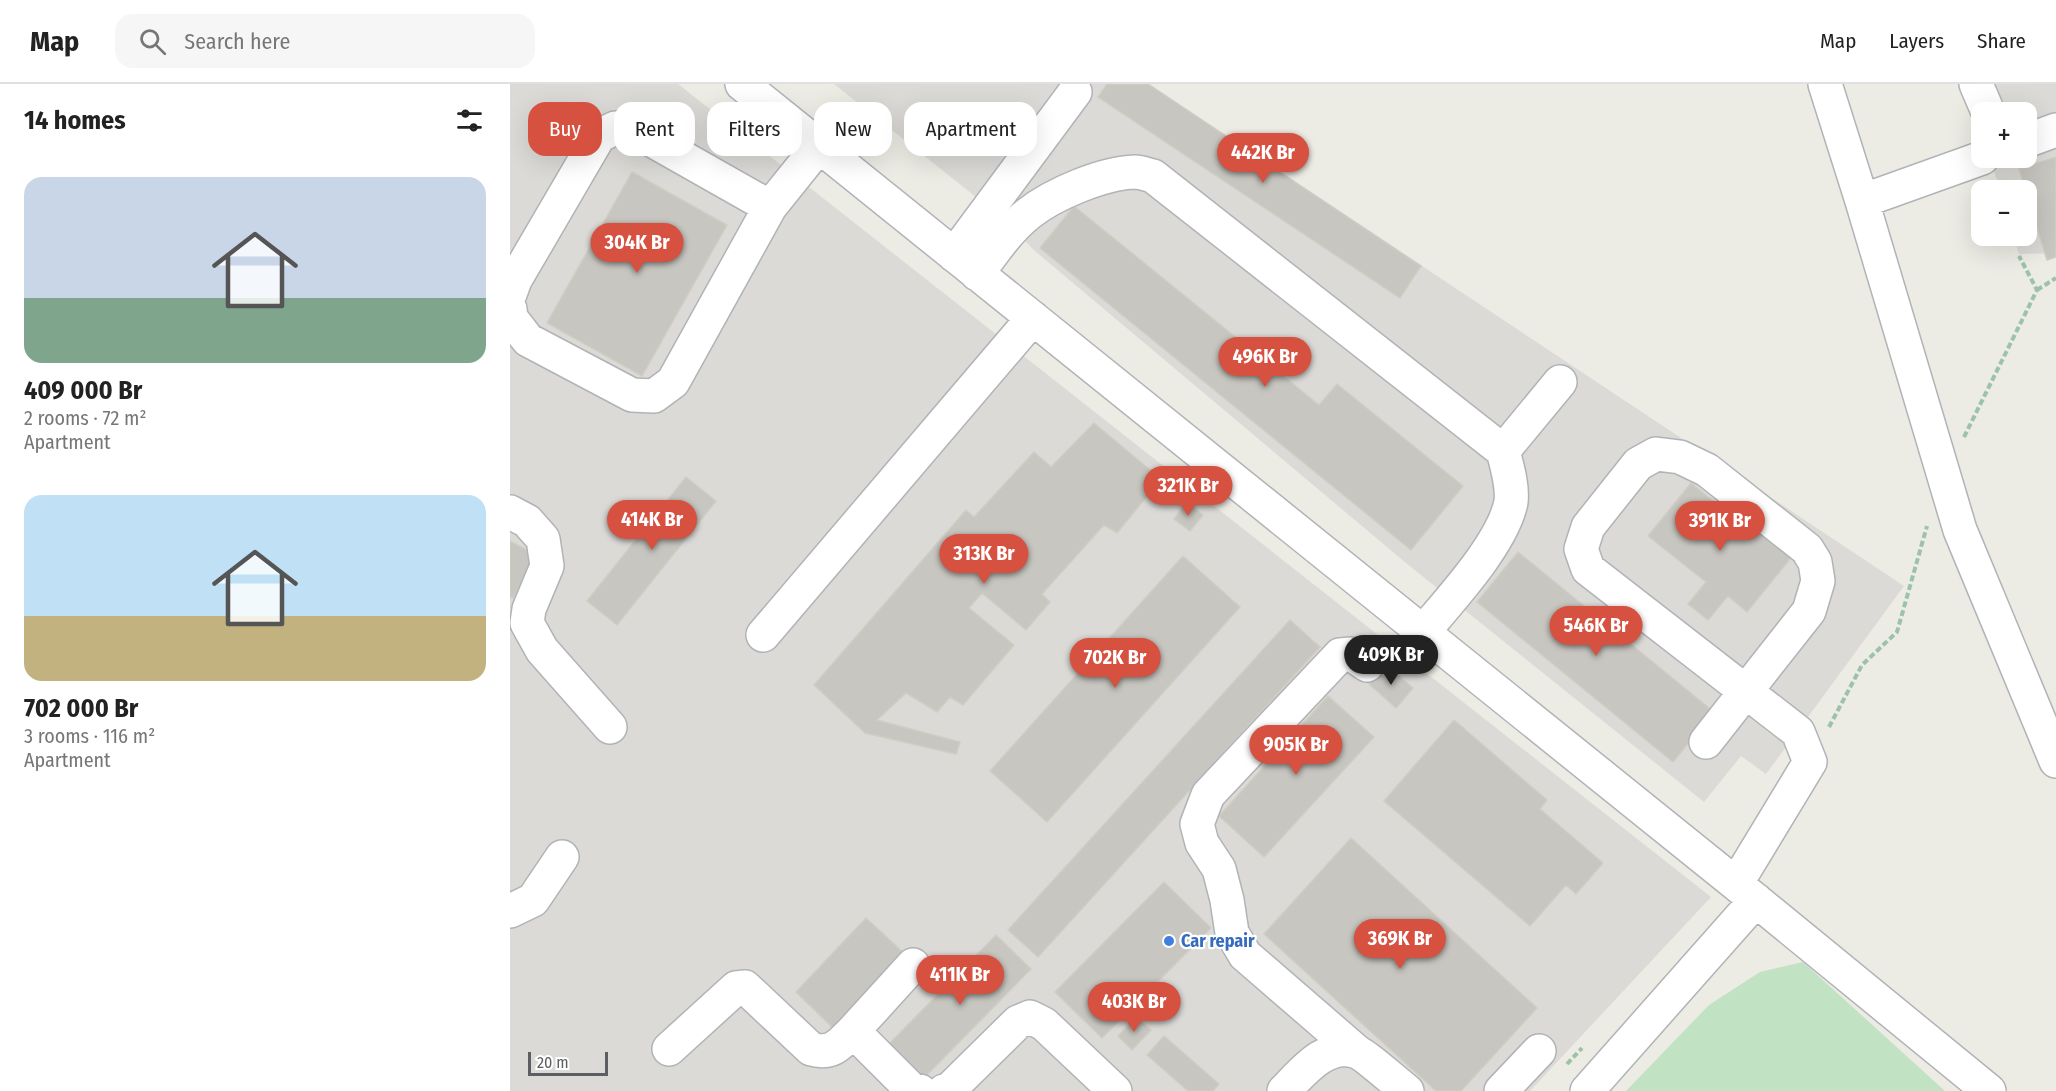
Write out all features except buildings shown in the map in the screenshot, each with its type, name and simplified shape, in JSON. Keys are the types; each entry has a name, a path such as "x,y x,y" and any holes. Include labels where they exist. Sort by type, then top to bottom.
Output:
{"street":[{"path":"742,84 814,142"},
{"path":"1825,84 1960,530 2056,761"},
{"path":"1976,84 1984,102"},
{"path":"966,264 1075,92"},
{"path":"510,294 515,280 599,136 615,128 634,130 770,207"},
{"path":"2037,137 2056,130"},
{"path":"510,309 511,318 528,340 632,395 654,396 673,382 770,207 814,152"},
{"path":"831,156 1746,892 1989,1091"},
{"path":"1862,201 1971,162"},
{"path":"966,264 1029,213 1065,192 1110,176 1137,172 1153,176 1503,451 1509,474 1511,501 1499,536 1423,632"},
{"path":"763,636 1033,318"},
{"path":"1503,451 1560,382"},
{"path":"1587,1091 1746,892 1810,762 1798,732 1747,691 1588,569 1581,549 1588,527 1638,464 1656,454 1680,457 1707,470 1807,549 1815,562 1818,581 1809,611 1747,691 1706,742"},
{"path":"510,512 527,521 543,539 547,566 529,609 527,623 542,650 610,727"},
{"path":"1367,665 1351,654 1340,654 1208,795 1197,824 1202,843 1219,869 1232,933 1245,955 1356,1051 1407,1091"},
{"path":"510,911 533,900 562,857"},
{"path":"669,1049 736,988 745,987 811,1049 822,1052 838,1047 913,966"},
{"path":"944,1091 950,1089 1018,1022 1030,1017 1044,1024 1115,1091"},
{"path":"853,1030 911,1089 920,1091"},
{"path":"1284,1091 1312,1063 1335,1050 1356,1051"},
{"path":"1501,1091 1539,1051"}],"path":[{"path":"2019,256 2037,290"},
{"path":"1959,445 2037,290 2056,278"},
{"path":"1810,762 1862,665 1897,632 1929,518"}],"shaded area":[{"path":"510,84 678,84 707,107 707,156 769,156 1711,897 1530,1091 510,1091"},
{"path":"834,84 1148,84 1904,586 1766,774 1741,756 1704,802 1406,563 1035,251 1001,217 924,156 1037,156 1037,102 904,102 904,140 892,130 892,102 857,102"},
{"path":"1968,84 2056,84 2056,253 2019,254 2016,246 2037,246 2037,180 1997,180 1993,168 2037,168 2037,102 1973,102"}],"green space":[{"path":"1803,962 1945,1091 1626,1091 1709,1005 1760,972"}],"place":[{"name":"Car repair","path":"1169,941"}]}
